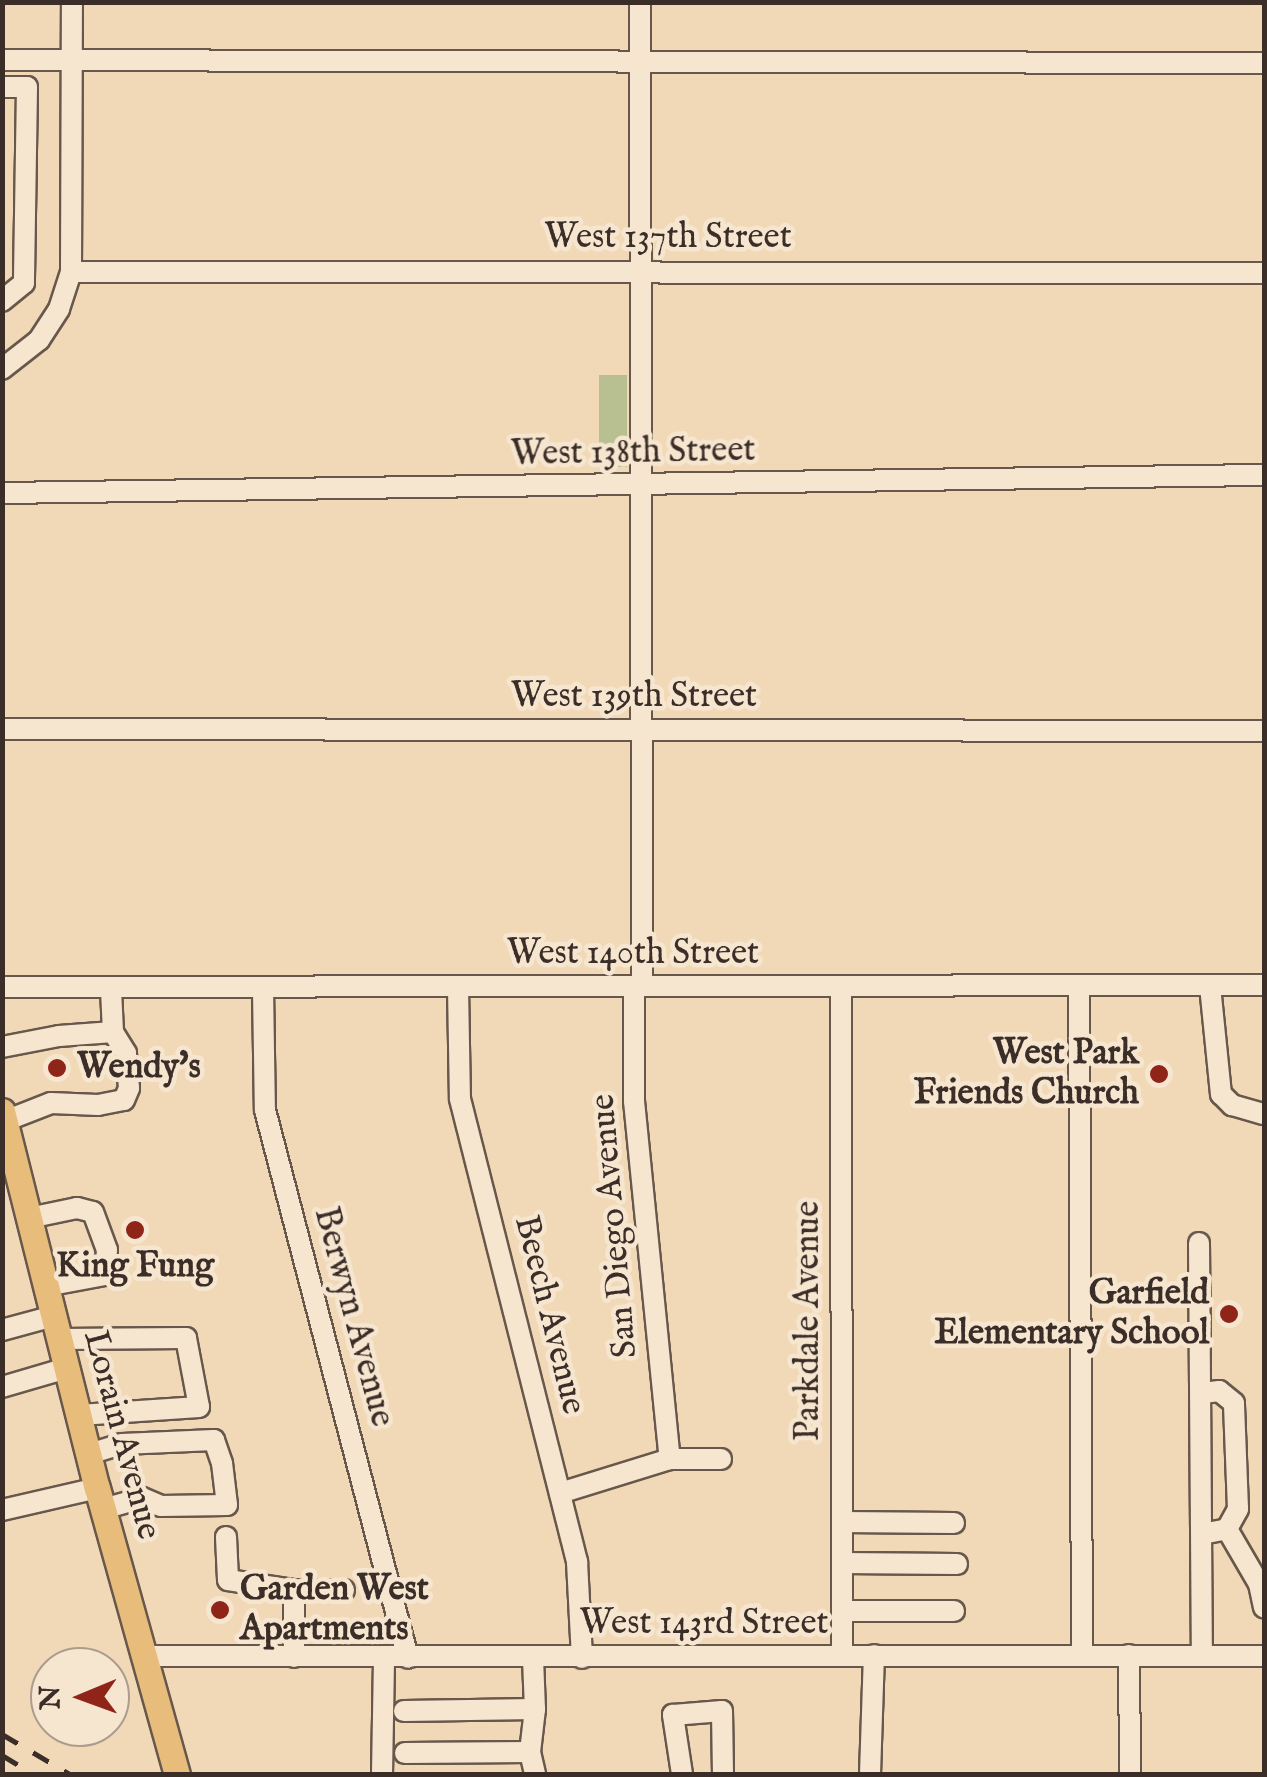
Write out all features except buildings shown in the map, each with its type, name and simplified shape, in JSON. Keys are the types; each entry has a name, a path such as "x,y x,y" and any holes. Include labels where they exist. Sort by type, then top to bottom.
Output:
{"main road":[{"name":"Lorain Avenue","path":"4,1116 88,1454 177,1774"}],"street":[{"path":"2,369 40,340 58,309 71,272 72,2"},
{"name":"San Diego Avenue","path":"640,2 640,730 634,1101 670,1459"},
{"path":"2,60 1264,63"},
{"path":"2,87 27,86 24,283 2,301"},
{"name":"West 137th Street","path":"71,272 1264,273"},
{"name":"West 138th Street","path":"2,493 1264,476"},
{"name":"West 139th Street","path":"2,729 1264,730"},
{"name":"Parkdale Avenue","path":"841,986 842,1656"},
{"path":"1210,986 1220,1094 1232,1105 1264,1114"},
{"name":"West 140th Street","path":"2,987 1264,986"},
{"name":"Beech Avenue","path":"458,987 460,1099 577,1562 582,1658"},
{"path":"1079,987 1082,1655"},
{"path":"4,1116 51,1103 98,1105 124,1100 129,1088 126,1053 113,1032 111,988"},
{"name":"Berwyn Avenue","path":"263,989 265,1110 408,1658"},
{"path":"2,1047 59,1036 113,1032"},
{"path":"29,1218 77,1208 93,1212 107,1250 105,1275 46,1286"},
{"path":"1199,1243 1202,1655"},
{"path":"2,1330 57,1328 186,1338 199,1407 79,1414"},
{"path":"2,1387 67,1368"},
{"path":"1203,1393 1220,1390 1229,1395 1238,1420 1238,1508 1228,1529"},
{"path":"2,1510 100,1498 142,1498 161,1506 227,1505 222,1463 214,1440 122,1444 88,1454"},
{"path":"560,1493 670,1459 721,1458"},
{"path":"842,1522 954,1522"},
{"path":"1202,1534 1228,1529"},
{"path":"1228,1529 1259,1584 1264,1607"},
{"path":"226,1537 228,1580 294,1590 344,1590"},
{"path":"842,1563 957,1564"},
{"path":"294,1590 294,1657"},
{"path":"842,1611 954,1611"},
{"path":"870,1774 874,1655"},
{"path":"1129,1655 1130,1774"},
{"name":"West 143rd Street","path":"145,1656 1264,1656"},
{"path":"382,1774 384,1658"},
{"path":"533,1658 536,1709 530,1752 535,1774"},
{"path":"404,1711 536,1709"},
{"path":"682,1774 672,1714 722,1711 723,1774"},
{"path":"405,1754 530,1752"}],"green space":[{"path":"599,375 627,375 627,467 599,467"}],"railway":[{"path":"2,1734 70,1774"},
{"path":"2,1755 34,1774"}],"place":[{"name":"Wendy's","path":"57,1068"},
{"name":"West Park Friends Church","path":"1159,1074"},
{"name":"King Fung","path":"135,1230"},
{"name":"Garfield Elementary School","path":"1229,1314"},
{"name":"Garden West Apartments","path":"220,1610"}]}
